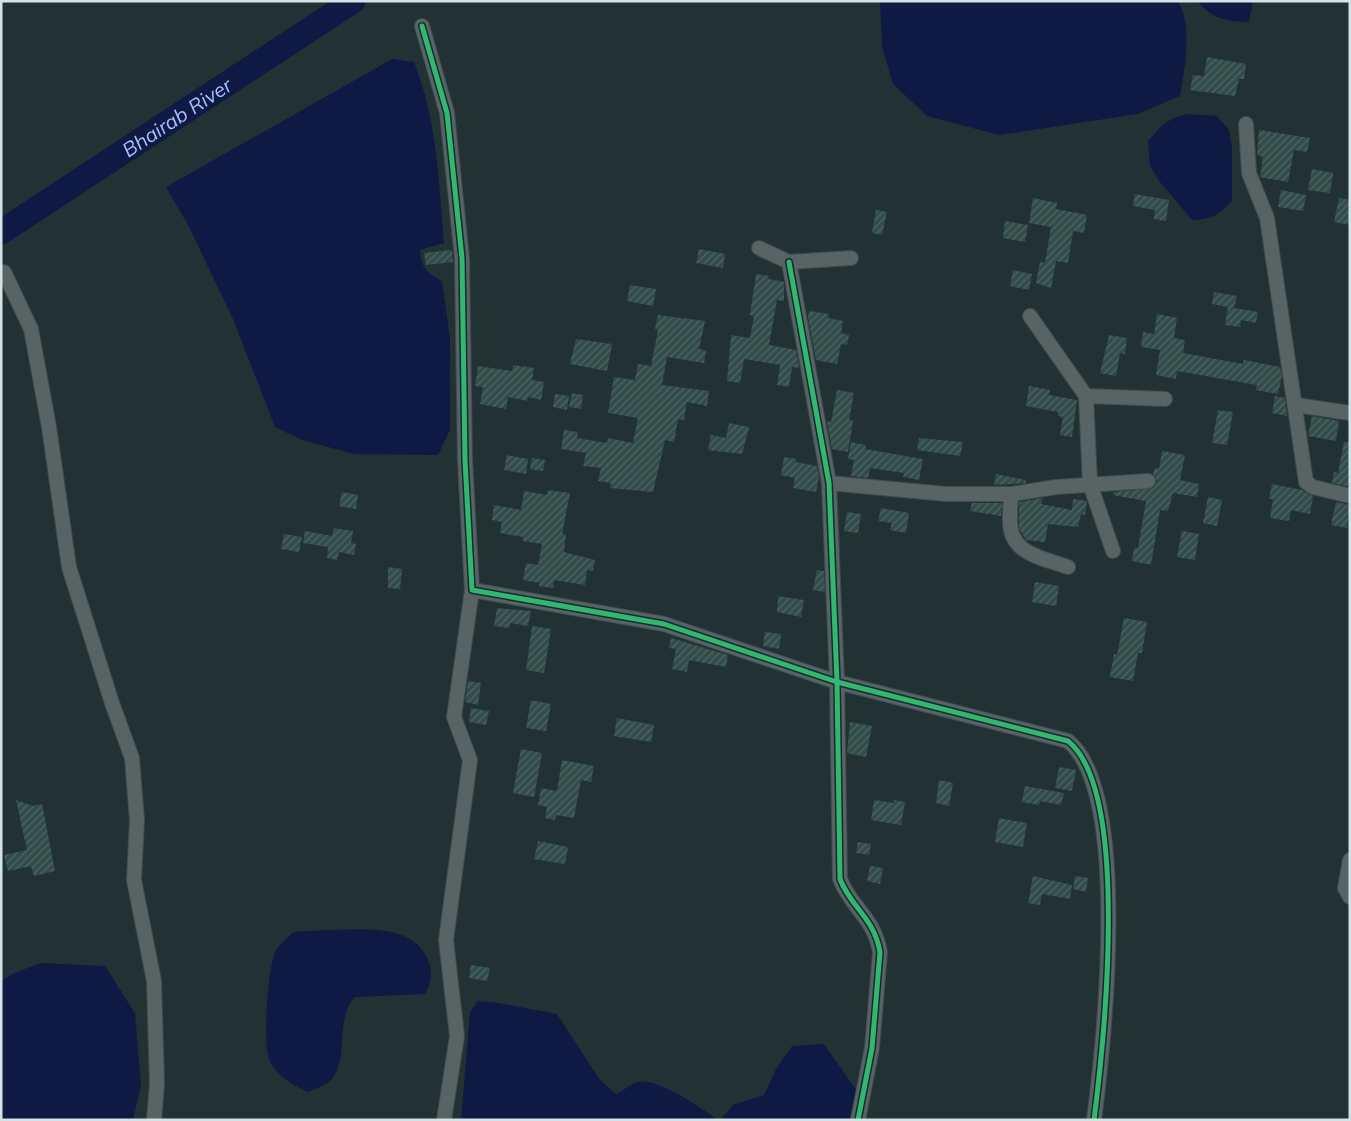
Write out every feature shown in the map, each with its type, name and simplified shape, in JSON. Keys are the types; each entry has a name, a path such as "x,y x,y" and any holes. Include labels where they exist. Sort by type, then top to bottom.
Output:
{"street":[{"path":"422,26 447,113 462,258 465,460 472,590 454,716 470,760 446,940 457,1036 444,1120"},
{"path":"1246,124 1249,173 1266,218 1296,405 1306,482 1313,487 1350,496"},
{"path":"760,248 789,262 851,258"},
{"path":"789,262 829,482 837,682 840,879 846,894 871,924 878,937 880,952 872,1048 858,1120"},
{"path":"1,274 4,272 31,329 49,427 69,567 112,703 132,758 137,820 134,880 154,980 157,1084 154,1120"},
{"path":"1030,316 1086,396 1090,484 1113,551"},
{"path":"1086,396 1165,399"},
{"path":"1296,405 1350,413"},
{"path":"829,482 946,494 1012,494 1090,484 1148,480"},
{"path":"1012,494 1009,526 1012,538 1025,552 1068,567"},
{"path":"472,590 664,624 837,682 1068,741 1076,747 1098,793 1109,878 1103,1046 1094,1120"},
{"path":"1350,860 1345,888 1350,897"}],"water":[{"path":"880,1 1178,1 1183,11 1187,35 1186,60 1180,96 1138,114 999,135 927,116 893,84 882,47"},
{"path":"1198,1 1253,1 1249,22 1214,16"},
{"path":"392,59 414,62 428,106 436,151 444,243 420,250 423,266 442,281 450,338 450,430 438,455 354,454 302,440 275,427 233,319 188,225 166,187"},
{"path":"1188,114 1217,116 1229,130 1232,147 1232,201 1214,216 1205,219 1192,220 1159,181 1150,166 1148,141 1165,123 1175,117"},
{"path":"382,930 409,938 419,946 427,958 431,976 425,994 355,997 345,1016 342,1049 337,1070 330,1081 308,1092 286,1080 270,1062 266,1040 268,990 272,961 276,949 293,932"},
{"path":"40,963 105,966 135,1013 141,1085 133,1120 1,1120 1,981 12,974"},
{"path":"478,1001 557,1014 600,1080 616,1094 637,1082 656,1084 679,1095 718,1120 461,1120 470,1012"},
{"path":"824,1044 857,1091 849,1120 720,1120 733,1105 764,1095 776,1069 792,1046"}],"building":[{"path":"1207,57 1246,64 1244,79 1239,79 1235,96 1190,90 1193,75 1204,76"},
{"path":"1259,130 1310,138 1307,152 1294,150 1288,182 1260,177 1263,157 1257,155"},
{"path":"1312,169 1333,173 1330,193 1308,190"},
{"path":"1281,190 1306,195 1303,211 1278,207"},
{"path":"1135,194 1169,200 1166,221 1154,219 1155,210 1133,206"},
{"path":"1033,198 1057,203 1056,209 1087,215 1084,233 1073,231 1068,263 1056,261 1051,288 1036,283 1040,262 1045,263 1051,227 1029,223"},
{"path":"1339,198 1350,200 1350,225 1334,222"},
{"path":"876,210 887,212 882,235 872,233"},
{"path":"1005,221 1028,225 1025,242 1003,238"},
{"path":"699,249 725,254 723,268 696,263"},
{"path":"452,250 453,262 426,265 424,253"},
{"path":"1013,270 1032,274 1029,290 1010,286"},
{"path":"756,274 769,276 768,279 784,282 784,301 777,300 769,345 796,350 799,368 792,367 789,387 777,385 780,365 744,359 740,383 727,381 731,335 750,338 754,316 750,315"},
{"path":"630,285 656,289 653,306 627,301"},
{"path":"1214,292 1237,296 1234,308 1258,312 1256,323 1241,320 1240,327 1225,325 1228,307 1212,304"},
{"path":"809,311 829,314 828,318 843,321 841,333 849,335 847,345 841,344 837,364 816,360 808,317"},
{"path":"1157,314 1177,318 1174,338 1185,340 1183,353 1243,364 1244,360 1280,367 1282,376 1278,394 1256,390 1257,385 1177,371 1176,379 1156,375 1160,350 1141,347 1143,332 1154,334"},
{"path":"658,315 705,321 699,349 706,351 704,363 667,357 662,385 709,391 707,406 687,402 684,420 678,419 674,442 665,440 653,492 610,488 611,483 598,481 601,468 583,466 586,453 561,449 564,430 578,432 577,438 607,443 608,438 633,443 638,418 608,413 614,377 635,380 638,364 651,366 658,330 655,329"},
{"path":"1109,335 1127,338 1125,354 1120,353 1116,376 1100,373"},
{"path":"576,339 612,344 607,371 570,364"},
{"path":"513,365 534,368 532,380 544,382 541,400 528,397 527,401 508,397 506,409 480,404 483,387 475,386 478,366 512,371"},
{"path":"1029,386 1050,390 1049,395 1077,400 1072,437 1060,435 1063,417 1058,416 1058,412 1026,406"},
{"path":"837,390 854,393 849,420 853,420 848,452 832,449 827,421 831,422"},
{"path":"572,393 583,395 581,409 569,407"},
{"path":"555,394 569,396 567,410 553,407"},
{"path":"1275,396 1285,398 1287,416 1272,413"},
{"path":"1218,410 1233,412 1227,445 1212,443"},
{"path":"1312,416 1339,421 1336,441 1308,436"},
{"path":"729,423 749,427 742,454 708,450 711,435 726,438"},
{"path":"919,438 963,442 960,456 917,450"},
{"path":"851,442 866,445 865,449 923,459 919,480 903,477 904,473 870,468 868,478 851,476 854,460 848,459"},
{"path":"1344,442 1350,442 1350,487 1332,483 1334,472 1338,473"},
{"path":"1162,451 1185,455 1180,480 1199,484 1197,497 1173,493 1168,511 1160,510 1151,565 1132,561 1134,548 1138,548 1146,501 1113,495 1114,492 1153,488 1157,481 1153,474 1155,468 1159,469"},
{"path":"507,455 528,459 526,474 504,470"},
{"path":"784,457 796,459 796,462 817,466 819,476 816,492 793,488 795,478 781,475"},
{"path":"532,458 545,460 543,471 530,469"},
{"path":"996,474 1026,480 1026,483 994,485"},
{"path":"1272,484 1302,490 1313,496 1310,514 1291,510 1289,521 1270,518 1273,499 1269,499"},
{"path":"548,490 570,493 562,534 566,535 564,552 595,560 593,571 587,570 585,585 554,580 553,588 539,586 540,583 523,580 526,563 538,565 542,544 523,541 523,537 500,533 502,522 492,520 494,505 521,510 524,491 547,495"},
{"path":"342,492 358,495 356,509 339,506"},
{"path":"1208,497 1222,500 1217,526 1203,523"},
{"path":"1043,498 1041,504 1072,510 1073,499 1087,501 1085,515 1081,514 1078,527 1048,524 1045,542 1026,540 1019,528 1019,502"},
{"path":"1336,502 1350,505 1347,528 1331,525"},
{"path":"972,503 1002,503 1001,516 970,511"},
{"path":"881,508 909,513 906,533 890,530 892,523 878,521"},
{"path":"847,512 861,514 858,533 844,531"},
{"path":"334,528 353,531 351,543 356,544 354,555 339,552 337,560 327,558 328,547 303,543 305,531 332,536"},
{"path":"1182,531 1199,534 1195,560 1177,557"},
{"path":"284,534 302,537 299,552 281,549"},
{"path":"388,567 402,569 400,589 388,588"},
{"path":"817,570 824,571 825,592 813,590"},
{"path":"1035,582 1059,586 1056,606 1032,602"},
{"path":"778,596 804,600 801,617 777,612"},
{"path":"497,608 531,611 528,626 510,623 509,628 494,626"},
{"path":"1124,618 1147,622 1142,653 1138,653 1133,681 1110,677 1114,654 1117,655"},
{"path":"532,626 551,629 544,673 526,670"},
{"path":"765,632 781,634 779,649 763,646"},
{"path":"671,638 728,655 726,667 689,660 687,672 672,669 676,649 669,648"},
{"path":"468,681 481,683 478,705 465,702"},
{"path":"531,700 551,704 546,731 526,728"},
{"path":"471,708 489,711 486,725 469,722"},
{"path":"617,718 654,725 651,742 614,736"},
{"path":"850,722 872,726 866,757 847,753"},
{"path":"521,749 542,753 534,797 513,793"},
{"path":"562,760 594,766 591,782 581,780 574,818 556,815 555,820 545,818 547,807 538,805 541,788 557,791"},
{"path":"1059,767 1076,770 1072,791 1055,788"},
{"path":"939,780 953,783 949,806 936,803"},
{"path":"1025,786 1064,793 1061,805 1040,801 1039,805 1022,802"},
{"path":"16,800 33,806 42,804 55,871 34,876 31,866 8,871 4,855 27,850"},
{"path":"874,800 894,803 894,800 905,802 901,825 871,820"},
{"path":"999,818 1027,823 1023,847 995,842"},
{"path":"538,841 568,847 565,864 534,859"},
{"path":"858,842 871,844 869,855 856,853"},
{"path":"870,866 883,868 880,884 867,881"},
{"path":"1033,876 1072,885 1070,899 1042,894 1040,905 1028,903"},
{"path":"1075,876 1088,878 1086,892 1073,889"},
{"path":"471,965 490,968 487,981 469,978"}],"waterway":[{"name":"Bhairab River","path":"1,232 353,1"}],"cycle path":[{"path":"422,26 447,113 462,258 465,460 472,590 664,624 837,682 1068,741 1088,769 1100,811 1107,863 1107,979 1094,1120"},
{"path":"789,262 829,483 837,682 840,879 850,898 873,930 880,952 872,1048 858,1120"}]}
